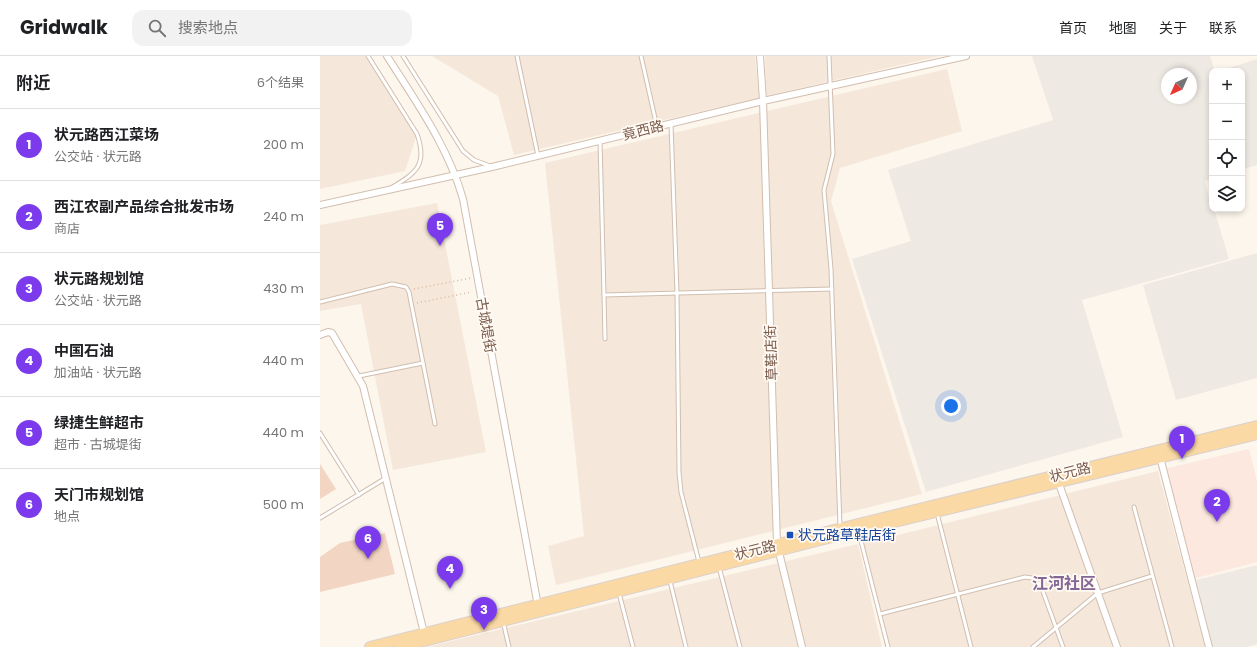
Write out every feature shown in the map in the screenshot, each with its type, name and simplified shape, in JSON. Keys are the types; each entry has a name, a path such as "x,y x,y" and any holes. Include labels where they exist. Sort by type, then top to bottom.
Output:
{"main road":[{"name":"状元路","path":"400,647 503,621 538,608 700,564 858,531 937,512 1257,426"},
{"name":"状元路","path":"370,647 669,579 719,566 840,528 1257,434"}],"street":[{"name":"古城堤街","path":"387,56 438,138 456,175 463,198 538,608"},
{"name":"草鞋店街","path":"760,56 763,101 777,548 802,647"},
{"name":"竟西路","path":"320,205 492,167 947,58 966,56"},
{"path":"320,335 328,332 332,333 359,376 363,386 424,634"},
{"path":"1160,457 1209,647"},
{"path":"1058,479 1117,647"}],"lane":[{"path":"368,56 417,134 421,145 422,156 418,167 411,175 384,192"},
{"path":"403,56 463,151 474,160 492,167"},
{"path":"517,56 538,156"},
{"path":"641,56 657,127"},
{"path":"829,56 833,154 824,190 832,289 840,528"},
{"path":"671,124 677,293 679,472 681,492 700,564"},
{"path":"600,141 605,339"},
{"path":"320,302 392,284 399,284 406,287 412,304 435,424"},
{"path":"604,295 832,289"},
{"path":"359,376 423,363"},
{"path":"320,433 359,494"},
{"path":"320,518 386,478"},
{"path":"1134,507 1172,647"},
{"path":"937,512 971,647"},
{"path":"858,531 888,647"},
{"path":"719,566 740,647"},
{"path":"1033,647 1098,593 1152,576"},
{"path":"880,614 1025,577 1032,578 1041,586 1063,647"},
{"path":"669,579 686,647"},
{"path":"619,591 633,647"},
{"path":"503,621 509,647"}],"path":[{"path":"408,290 478,276"},
{"path":"412,304 480,290"}],"shaded area":[{"path":"320,56 366,56 417,134 405,171 320,189"},
{"path":"432,56 755,56 759,98 514,155 498,96"},
{"path":"765,56 940,56 766,96"},
{"path":"1032,56 1210,56 1214,68 1209,68 1209,180 1205,181 1209,197 1209,212 1215,212 1229,259 1082,300 1123,437 926,492 852,259 911,241 888,170 1053,120"},
{"path":"1257,59 1257,165 1245,168 1245,68 1229,68"},
{"path":"947,69 962,131 840,168 831,201 922,494 556,585 548,546 584,536 545,163"},
{"path":"437,203 486,452 393,470 361,304 320,311 320,225"},
{"path":"1257,253 1257,378 1176,400 1143,285"},
{"path":"1249,449 1257,481 1257,562 1193,579 1164,469"},
{"path":"1158,471 1205,647 885,647 861,544"},
{"path":"858,544 882,647 426,647"},
{"path":"1257,565 1257,644 1247,647 1213,647 1196,580"}],"building":[{"path":"320,464 336,489 320,499"},
{"path":"385,533 395,574 320,592 320,557 340,543"}],"place":[{"name":"绿捷生鲜超市","path":"440,246"},
{"name":"状元路西江菜场","path":"1182,459"},
{"name":"西江农副产品综合批发市场","path":"1217,522"},
{"name":"状元路草鞋店街","path":"790,535"},
{"name":"天门市规划馆","path":"368,559"},
{"name":"中国石油","path":"450,589"},
{"name":"状元路规划馆","path":"484,630"}],"district":[{"name":"江河社区","path":"1064,583"}]}
